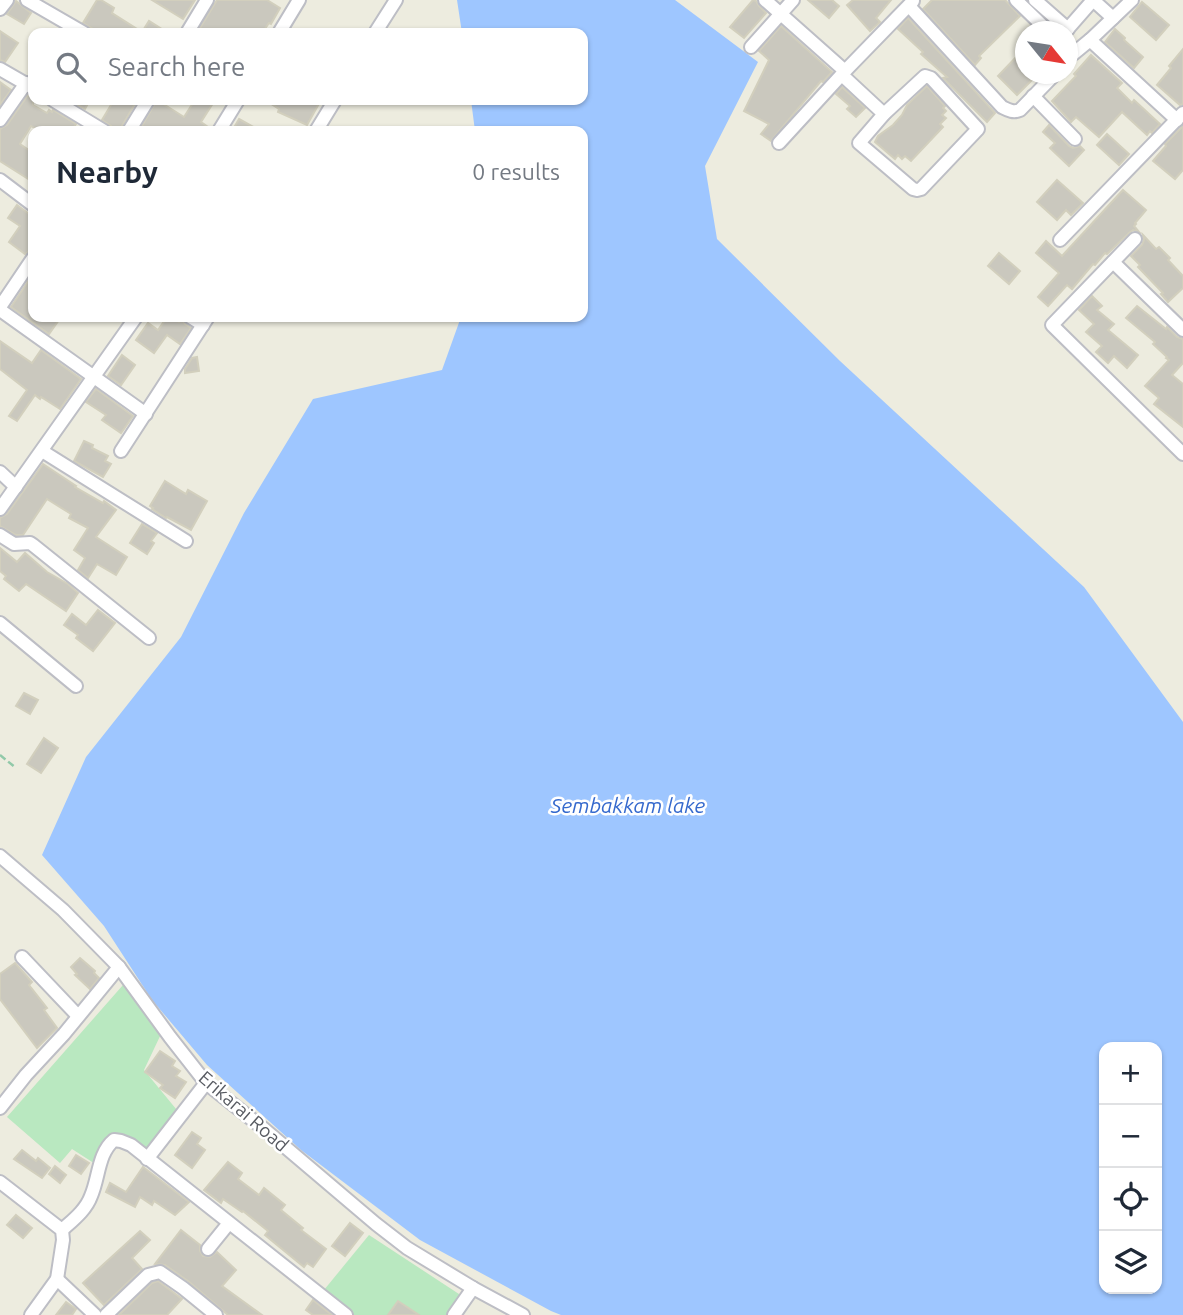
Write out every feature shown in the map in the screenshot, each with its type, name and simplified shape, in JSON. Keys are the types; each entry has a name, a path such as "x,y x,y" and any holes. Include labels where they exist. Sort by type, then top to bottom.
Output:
{"street":[{"path":"0,9 7,0"},
{"path":"27,0 75,28"},
{"path":"190,28 207,0"},
{"path":"282,28 299,0"},
{"path":"378,28 396,0"},
{"path":"765,0 884,114"},
{"path":"751,47 793,0"},
{"path":"1016,0 1038,21"},
{"path":"1035,0 1057,21"},
{"path":"1075,21 1093,0 1113,18"},
{"path":"1078,48 1132,0"},
{"path":"779,143 912,3 1002,107 1009,111 1020,110 1045,84"},
{"path":"1060,240 1180,116 1090,40"},
{"path":"0,69 28,84"},
{"path":"925,76 931,78 978,129 921,189 917,190 859,143 884,114 925,76"},
{"path":"0,120 28,87"},
{"path":"1033,96 1075,139"},
{"path":"61,105 96,126"},
{"path":"132,126 145,105"},
{"path":"222,126 235,105"},
{"path":"319,126 332,105"},
{"path":"0,180 28,201"},
{"path":"1135,239 1052,326 1183,453"},
{"path":"1114,262 1183,330"},
{"path":"28,266 0,309 146,414"},
{"path":"0,509 132,322"},
{"path":"121,451 205,322"},
{"path":"41,451 186,541"},
{"path":"0,472 16,487"},
{"path":"0,535 14,544 33,545 149,638"},
{"path":"0,623 76,686"},
{"name":"Erikarai Road","path":"3,858 63,910 119,967 205,1083 407,1248 523,1315"},
{"path":"22,957 78,1016"},
{"path":"0,1108 119,967"},
{"path":"147,1159 205,1083"},
{"path":"62,1230 92,1195 108,1145 114,1140 121,1141 131,1145 346,1315"},
{"path":"0,1182 62,1230 57,1279 31,1315"},
{"path":"208,1249 229,1223"},
{"path":"106,1315 148,1275 160,1272 216,1315"},
{"path":"57,1279 95,1315"},
{"path":"454,1315 473,1288"}],"path":[{"path":"0,755 16,768"}],"green space":[{"path":"123,985 162,1032 144,1070 181,1115 147,1159 114,1140 100,1167 72,1149 60,1163 7,1117"},
{"path":"369,1235 462,1296 450,1315 352,1315 324,1290"}],"water":[{"name":"Sembakkam lake","path":"457,0 675,0 758,62 705,166 717,239 840,361 1084,587 1183,722 1183,1315 561,1315 551,1311 420,1240 301,1150 207,1065 152,1000 104,926 42,855 86,757 181,637 244,513 313,399 442,370 459,322 588,322 588,126 474,126 472,105 588,105 588,28 461,28"}],"building":[{"path":"97,0 101,0 114,8 112,13 136,28 92,28 83,23"},
{"path":"152,0 195,0 183,19"},
{"path":"217,0 267,0 280,8 271,24 266,28 200,28"},
{"path":"753,0 766,13 744,38 730,27"},
{"path":"808,0 832,0 839,6 829,18"},
{"path":"853,0 891,0 876,18 880,22 870,31 847,5"},
{"path":"932,0 1005,0 1020,16 979,56 981,58 975,65 923,9"},
{"path":"16,1 31,13 24,24 7,14"},
{"path":"1142,2 1169,25 1156,40 1130,17"},
{"path":"908,18 995,113 987,122 943,78 947,77 898,29"},
{"path":"149,21 160,28 145,28"},
{"path":"781,26 832,72 821,81 771,141 761,134 769,124 744,111 769,60 759,51"},
{"path":"1115,29 1143,57 1134,68 1105,42"},
{"path":"0,31 18,43 5,62 0,60"},
{"path":"1183,49 1183,104 1180,105 1157,85"},
{"path":"1091,55 1122,83 1117,88 1132,103 1134,100 1160,124 1147,135 1122,112 1099,137 1076,117 1071,122 1052,101 1068,84 1078,84 1078,70"},
{"path":"1015,58 1015,84 1028,84 1017,95 998,76"},
{"path":"0,82 11,90 0,105"},
{"path":"927,86 945,106 943,108 946,111 942,115 946,118 940,124 943,127 911,161 898,155 895,159 875,142"},
{"path":"842,87 865,108 856,117 847,109 850,106 836,94"},
{"path":"28,95 28,105 47,113 53,110 76,124 28,126 20,144 28,150 28,179 0,161 0,129 7,125"},
{"path":"111,105 134,105 122,126 111,126 102,120"},
{"path":"154,105 165,105 184,117 192,105 212,105 201,122 207,126 142,126"},
{"path":"273,105 318,105 307,125 278,112 279,109"},
{"path":"239,119 252,126 235,126"},
{"path":"1049,125 1069,146 1080,146 1084,150 1069,166 1050,148 1055,143 1043,132"},
{"path":"1183,126 1183,170 1175,179 1153,161"},
{"path":"1107,134 1129,154 1119,165 1097,145"},
{"path":"1057,180 1083,203 1071,215 1066,210 1057,220 1037,202"},
{"path":"1123,190 1146,210 1134,226 1139,232 1133,230 1129,233 1093,264 1072,289 1067,285 1048,306 1038,297 1059,273 1036,253 1046,241 1062,256"},
{"path":"17,205 28,213 28,252 25,254 9,242 20,226 8,218"},
{"path":"1143,235 1156,249 1159,247 1170,258 1168,260 1183,276 1183,288 1168,302 1131,256 1142,245"},
{"path":"999,253 1020,271 1009,284 988,266"},
{"path":"28,282 28,319 11,307"},
{"path":"1092,296 1102,306 1097,310 1114,324 1108,330 1138,355 1127,368 1114,356 1108,363 1096,352 1102,346 1086,332 1094,324 1079,310"},
{"path":"1137,306 1183,339 1183,363 1172,375 1183,384 1183,427 1154,404 1159,398 1145,386 1169,360 1153,344 1155,342 1126,318"},
{"path":"32,322 57,322 49,334"},
{"path":"164,322 184,322 191,328 180,344 167,335 154,353 136,340 148,323 158,330"},
{"path":"0,341 32,363 41,350 81,379 60,409 35,395 17,421 9,416 27,390 0,369"},
{"path":"122,355 135,365 121,385 108,376"},
{"path":"197,357 199,371 185,373 192,358"},
{"path":"96,389 133,416 121,433 102,420 106,415 86,402"},
{"path":"84,441 108,456 105,461 111,464 103,477 74,461"},
{"path":"43,464 75,487 116,510 96,537 127,557 116,575 97,564 88,578 78,570 85,558 74,550 88,528 69,518 71,514 47,499 23,535 16,535 0,526 0,518 7,514"},
{"path":"165,481 186,494 188,490 207,501 191,530 166,518 150,506"},
{"path":"142,524 157,533 147,554 130,543"},
{"path":"0,548 17,562 25,553 78,593 66,611 26,584 19,591 4,579 6,576 0,571"},
{"path":"98,610 115,623 93,651 64,625 72,614 86,625"},
{"path":"24,693 38,700 30,714 16,706"},
{"path":"44,738 58,748 41,773 27,764"},
{"path":"80,958 99,978 90,989 75,975 77,974 71,967"},
{"path":"15,963 32,982 29,985 47,1008 44,1010 57,1028 37,1048 0,999 0,974"},
{"path":"160,1051 175,1061 172,1066 180,1071 176,1076 186,1082 175,1098 160,1088 163,1085 145,1072"},
{"path":"192,1132 201,1138 197,1144 205,1150 192,1168 175,1155"},
{"path":"22,1150 50,1168 42,1178 14,1159"},
{"path":"76,1155 89,1163 81,1174 69,1166"},
{"path":"228,1162 242,1173 238,1179 259,1195 264,1188 285,1205 281,1210 303,1228 301,1230 326,1249 313,1267 307,1263 304,1267 265,1235 268,1231 243,1211 223,1199 221,1203 204,1190"},
{"path":"55,1166 66,1175 60,1183 49,1174"},
{"path":"143,1167 189,1202 175,1215 154,1201 152,1205 140,1197 135,1207 106,1192 110,1183 126,1192"},
{"path":"16,1215 32,1228 23,1238 7,1225"},
{"path":"350,1223 363,1233 345,1256 332,1246"},
{"path":"181,1230 200,1245 203,1256 210,1257 217,1252 236,1270 222,1286 262,1315 228,1315 188,1281 165,1265 155,1264"},
{"path":"140,1231 150,1240 132,1258 142,1269 104,1305 83,1283"},
{"path":"158,1281 182,1299 167,1315 119,1315 152,1283"},
{"path":"313,1300 332,1315 313,1315 306,1310"},
{"path":"398,1301 419,1315 388,1315"},
{"path":"66,1302 76,1309 72,1315 56,1315"}]}
